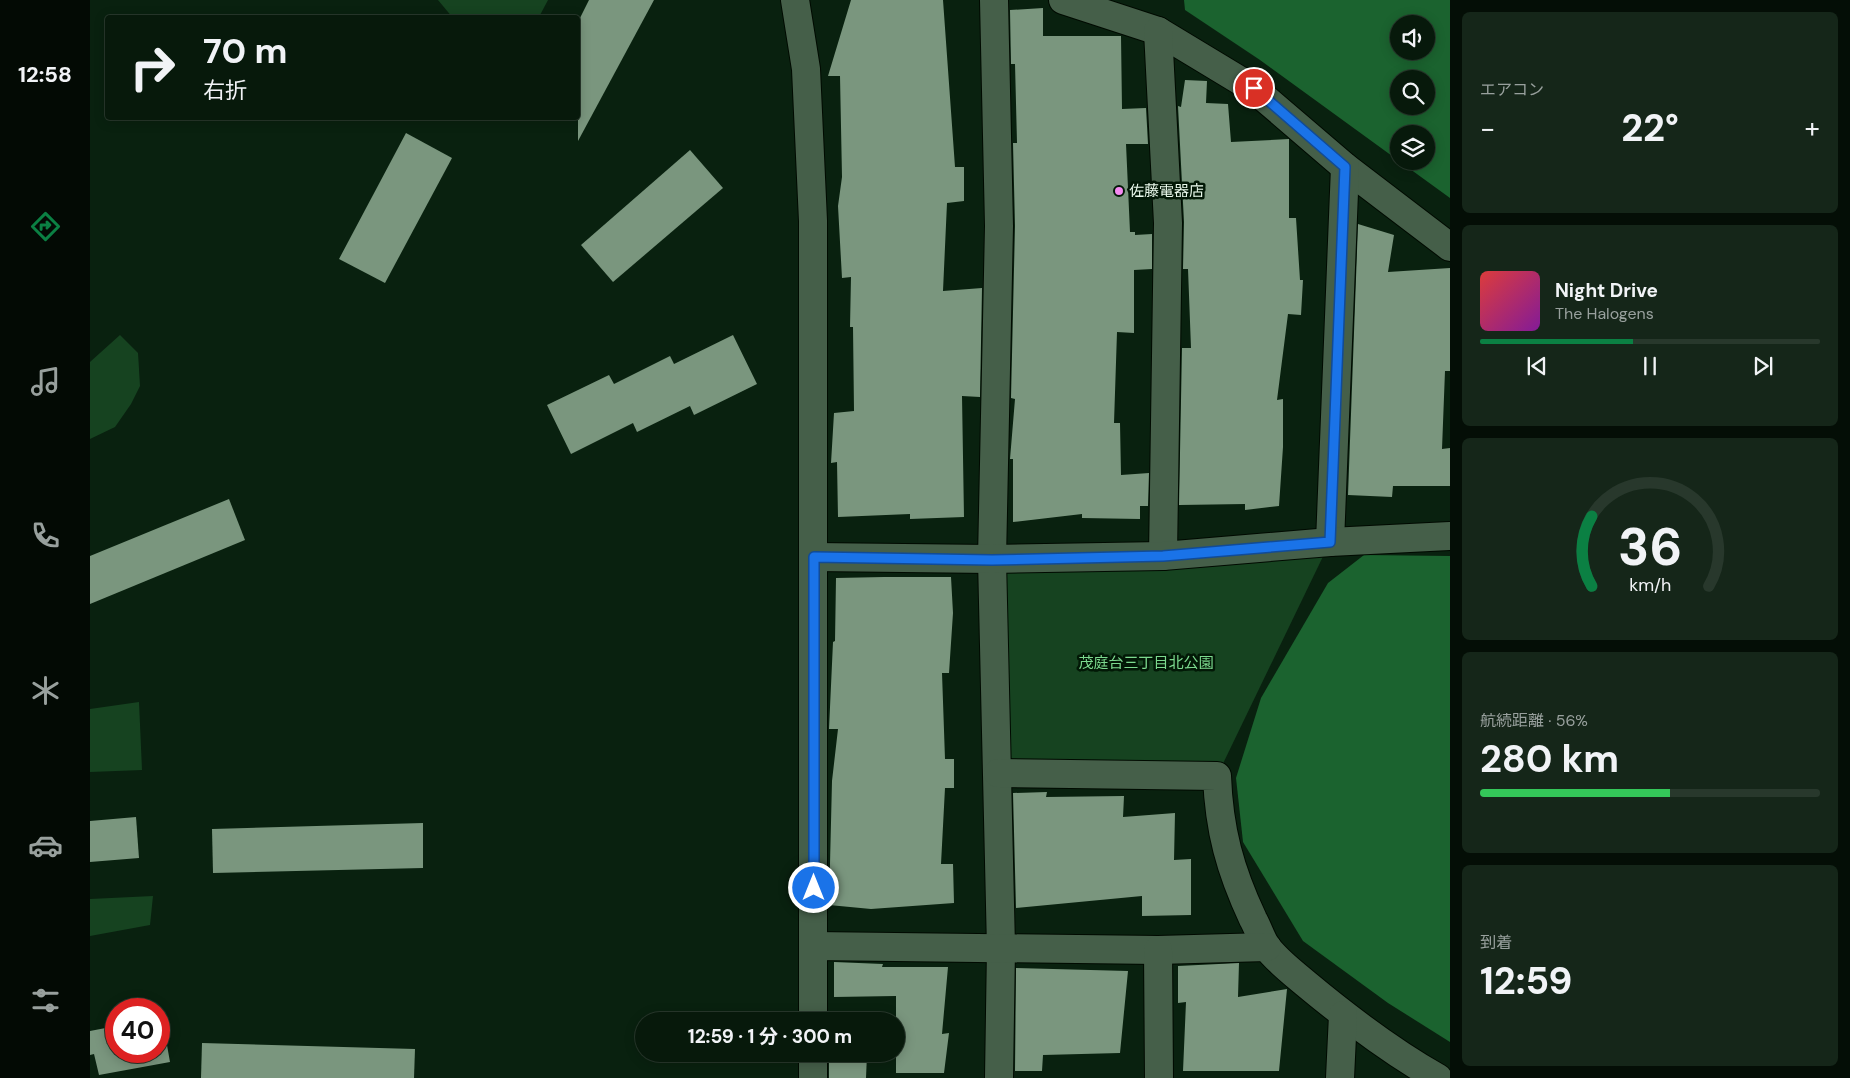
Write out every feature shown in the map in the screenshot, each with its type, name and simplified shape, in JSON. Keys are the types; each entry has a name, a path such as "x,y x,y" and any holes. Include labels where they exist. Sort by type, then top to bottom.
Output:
{"street":[{"path":"795,0 806,69 813,221 813,1012"},
{"path":"994,0 999,226 992,560 1001,948 999,1078"},
{"path":"1063,0 1158,31 1254,88 1345,167 1450,247"},
{"path":"1158,31 1168,223 1163,556"},
{"path":"1330,542 1345,167"},
{"path":"814,557 992,560 1163,556 1330,542 1450,536"},
{"path":"998,773 1217,776 1218,801 1225,847 1248,908 1267,947 1290,970 1343,1015 1403,1059 1438,1078"},
{"path":"813,946 1158,950 1267,947"},
{"path":"1158,950 1159,1078"},
{"path":"1340,1078 1343,1015"},
{"path":"813,1062 813,1078"}],"green space":[{"path":"438,0 548,0 540,15 450,15"},
{"path":"1184,0 1450,0 1450,198 1411,170 1435,170 1435,125 1390,125 1390,154 1260,60 1185,10"},
{"path":"120,335 138,353 140,386 131,404 115,427 90,439 90,362"},
{"name":"茂庭台三丁目北公園","path":"1330,542 1217,776 998,773 992,559"},
{"path":"1364,555 1450,556 1450,1042 1388,1003 1303,941 1243,842 1236,778 1261,698 1328,583"},
{"path":"139,702 142,770 90,772 90,709"},
{"path":"153,896 150,925 90,936 90,899"}],"building":[{"path":"589,0 654,0 578,141 578,120 580,120 580,18"},
{"path":"851,0 943,0 955,167 964,167 964,201 947,203 943,291 982,288 980,397 962,396 964,517 910,519 910,514 838,517 837,462 831,463 834,413 854,411 853,327 850,327 851,277 842,278 838,206 842,177 840,76 828,76"},
{"path":"1043,8 1043,36 1121,36 1122,109 1146,108 1148,144 1126,144 1130,232 1135,232 1135,235 1152,234 1152,269 1134,270 1134,333 1117,332 1114,423 1120,423 1121,475 1149,473 1148,506 1140,506 1140,519 1082,518 1082,514 1013,522 1013,459 1010,459 1015,399 1011,398 1015,226 1013,143 1017,143 1015,64 1011,64 1010,10"},
{"path":"1185,80 1207,81 1206,103 1228,104 1231,142 1289,139 1289,218 1296,218 1300,280 1303,280 1301,315 1288,314 1277,400 1283,399 1283,447 1279,506 1245,510 1245,504 1179,505 1182,348 1191,348 1188,269 1183,269 1184,222 1178,106 1181,107"},
{"path":"406,133 452,158 385,283 339,259"},
{"path":"690,150 723,188 613,282 581,245"},
{"path":"1358,224 1394,235 1388,272 1450,268 1450,371 1445,371 1442,449 1450,448 1450,486 1393,486 1392,497 1348,495"},
{"path":"733,335 757,384 694,415 690,406 637,432 633,423 571,454 547,405 609,375 614,384 670,356 674,364"},
{"path":"229,499 245,540 90,604 90,556"},
{"path":"951,577 953,613 949,673 942,673 945,759 954,759 954,788 945,788 941,864 953,864 954,903 871,909 829,905 832,781 838,729 829,729 833,642 835,641 836,578"},
{"path":"1047,792 1046,797 1124,796 1123,817 1175,813 1174,860 1191,859 1191,915 1142,916 1142,896 1016,908 1013,793"},
{"path":"136,817 139,858 90,862 90,821"},
{"path":"423,823 423,868 213,873 212,829"},
{"path":"834,962 883,964 882,967 948,967 942,1034 949,1033 944,1073 896,1073 896,1062 905,1062 905,1012 896,1012 896,996 834,997"},
{"path":"1239,963 1238,997 1287,989 1279,1071 1183,1071 1186,1002 1178,1003 1178,966"},
{"path":"1016,968 1128,971 1120,1053 1043,1055 1042,1071 1015,1071"},
{"path":"105,1028 105,1063 165,1063 99,1075 94,1054 90,1055 90,1031"},
{"path":"202,1043 415,1049 414,1078 201,1078"},
{"path":"829,1062 867,1062 866,1078 829,1078"}],"place":[{"name":"佐藤電器店","path":"1119,191"}],"route":[{"path":"814,888 814,557 992,560 1163,556 1330,542 1345,167 1254,88"}]}
